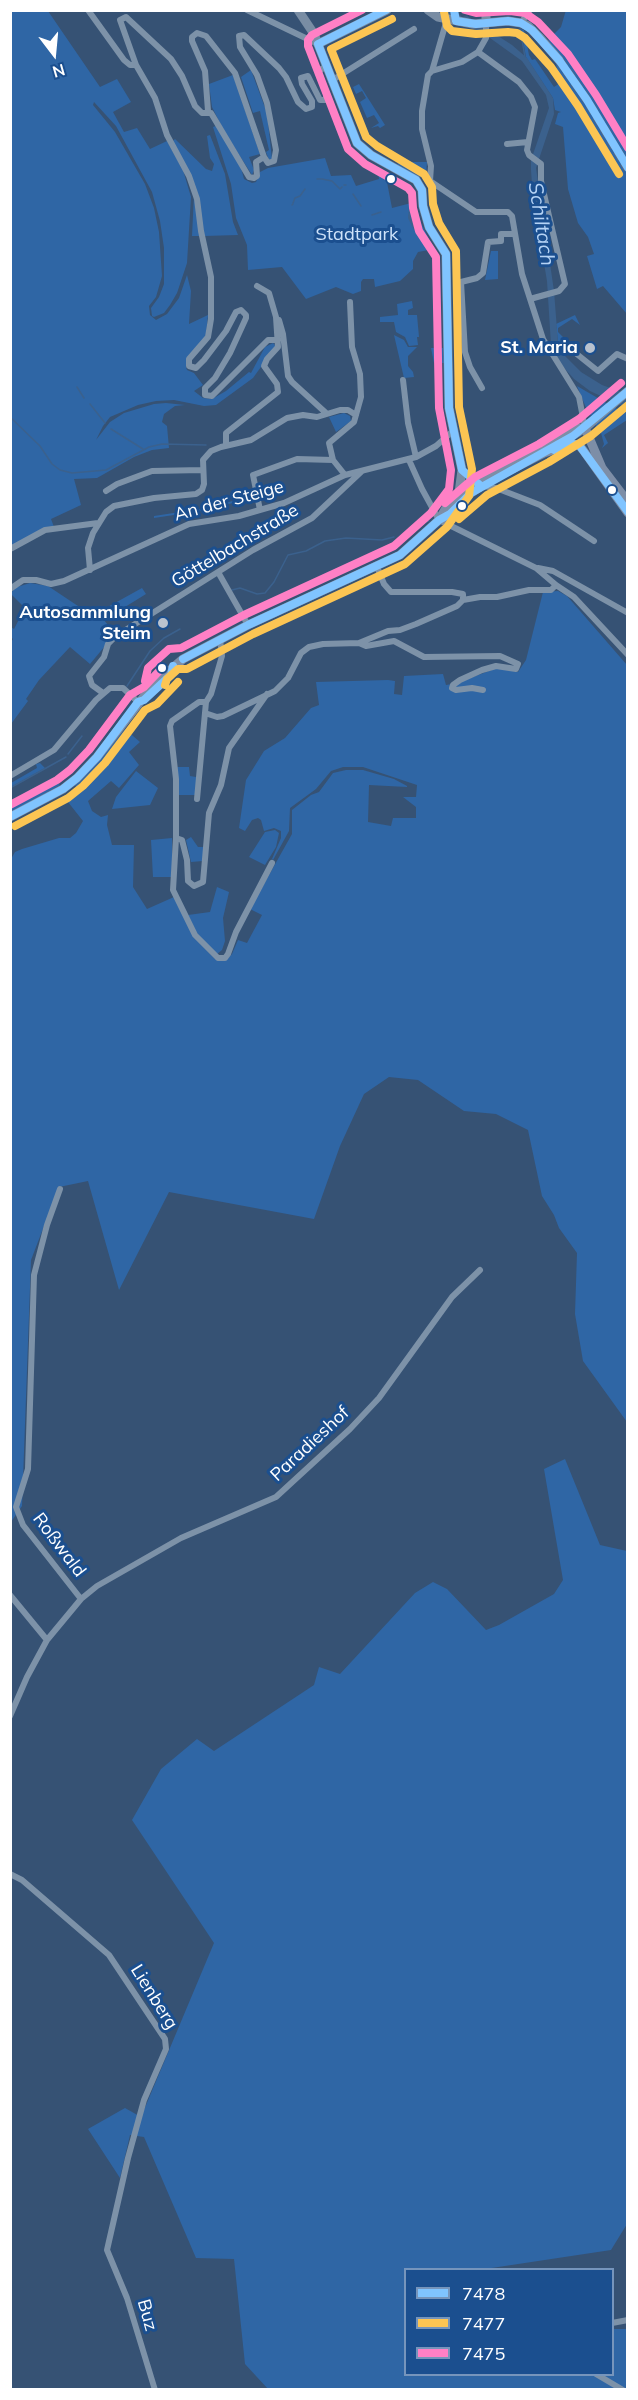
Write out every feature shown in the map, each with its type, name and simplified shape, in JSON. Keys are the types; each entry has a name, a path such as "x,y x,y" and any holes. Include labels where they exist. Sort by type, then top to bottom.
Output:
{"main road":[{"path":"298,10 318,44 353,137 359,146 370,155 416,180 419,184 429,228 443,248 447,262 449,408 462,470 459,493"},
{"path":"318,44 387,10"},
{"path":"428,10 438,17 449,20 485,25 507,21 521,23 528,26 559,60"},
{"path":"485,25 486,10"},
{"path":"439,520 459,493 544,453 585,428 627,391"},
{"path":"10,818 63,789 77,778 97,757 138,702 173,666 220,639 405,552 439,520 450,514 478,484 574,428 585,428"},
{"path":"585,428 602,468 627,502"},
{"path":"544,453 572,444 579,446 627,513"},
{"path":"462,470 478,484"}],"street":[{"path":"88,10 124,60 130,65 136,65"},
{"path":"247,10 318,44"},
{"path":"521,23 530,10"},
{"path":"208,111 202,113 195,106 182,76 171,59 123,17 119,22 136,65 155,98 173,147 193,185 211,277 208,337 189,359 189,366 196,368 204,360 226,331 236,312 244,312 246,318 223,366 205,388 205,395 212,396 268,340 278,340"},
{"path":"449,20 432,71 427,79 421,120 431,166 430,181 476,212 508,212 513,217 522,274 530,299 549,348 579,397 585,428"},
{"path":"432,71 462,62 478,52 486,38 485,25"},
{"path":"331,81 414,29"},
{"path":"264,158 257,160 256,176 249,177 213,115 208,111 205,71 192,37 197,33 206,36 235,73 264,158 268,163 275,157 276,150 267,103 257,75 240,47 239,36 244,35 279,68 298,102 306,109 312,107 312,101 301,78 308,76 321,100 324,101 326,94 319,71 326,66"},
{"path":"478,52 519,82 531,97 536,114 528,142 529,155 541,164 541,181 565,284 562,290 530,299"},
{"path":"507,144 528,142"},
{"path":"419,184 430,181"},
{"path":"482,388 465,352 461,282 477,278 483,273 488,242 501,241 501,234 515,234"},
{"path":"257,286 269,293 283,334 288,375 292,382 326,413"},
{"path":"345,475 333,460 330,442 354,422 361,397 352,347 350,302"},
{"path":"226,445 226,434 278,392 277,384 264,366 278,347 276,317"},
{"path":"549,348 561,344 596,371 617,354 627,359"},
{"path":"403,380 413,458 422,489 439,520 536,568 574,597 627,654"},
{"path":"90,570 88,548 98,523 106,512 120,503 196,494 202,490 204,484 202,470 206,456 211,451 226,445 251,440 287,418 303,415 317,417 326,413 348,410 356,415"},
{"name":"An der Steige","path":"10,589 23,580 30,579 51,585 56,584 189,524 284,503 345,475 413,458 436,446 453,432"},
{"path":"260,510 253,475 297,459 333,460"},
{"path":"106,491 117,484 152,471 202,470"},
{"name":"Göttelbachstraße","path":"103,693 92,685 89,676 104,657 111,640 218,572 312,518 362,471"},
{"path":"478,484 496,488 540,505 594,541"},
{"path":"12,548 45,531 98,523"},
{"path":"377,567 384,584 391,592 437,591 463,597 497,597 529,590 551,590 556,585"},
{"path":"536,568 554,571 627,613"},
{"path":"218,572 248,626"},
{"path":"205,713 217,717 224,716 282,685 301,653 309,647 323,644 359,643 388,631 400,630 457,606 463,597"},
{"path":"197,799 206,702 212,694 222,656 220,639"},
{"path":"359,643 366,646 394,641 424,657 500,656 518,664 516,669 496,666 482,670 460,680 452,688 483,690"},
{"path":"10,776 54,750 103,693 110,688 118,687 138,702"},
{"path":"176,838 182,840 189,883 194,886 201,885 207,851 209,813 220,785 229,748 267,694"},
{"path":"206,702 199,702 171,723 176,779 173,890 195,935 218,958 228,954 236,932 272,863"},
{"name":"Roßwald","path":"60,1189 41,1245 34,1275 28,1469 16,1507 23,1525 81,1599"},
{"name":"Paradieshof","path":"81,1599 97,1586 181,1538 276,1497 334,1444 379,1398 452,1297 480,1270"},
{"path":"10,1595 47,1640"},
{"path":"10,1716 47,1640 81,1599"},
{"name":"Lienberg","path":"10,1874 22,1880 109,1954 165,2040 166,2049 144,2100 107,2250"},
{"name":"Buz","path":"107,2250 128,2298 155,2390"},
{"path":"599,2376 623,2390"}],"green space":[{"path":"566,10 627,11 627,314 603,286 597,289 587,256 594,254 588,237 578,223 568,189 563,127 555,124 558,113 561,112 555,110 553,98 526,57 521,29 524,30 532,60 535,59 554,87 560,83 556,64 561,57 548,40 561,27"},
{"path":"11,11 48,11 100,87 117,79 131,102 113,112 124,132 137,128 150,149 167,141 183,170 191,197 187,263 177,293 170,305 164,313 154,317 151,308 164,284 164,248 152,192 116,126 94,102 93,105 115,132 145,184 154,208 159,232 162,276 156,297 149,306 150,315 156,320 167,314 179,298 187,275 191,291 189,324 208,315 206,335 186,367 203,385 194,391 203,398 212,399 249,372 251,373 265,347 273,343 276,346 253,378 216,405 204,406 174,400 156,401 138,405 110,417 96,440 110,422 124,413 154,404 185,405 175,406 164,414 162,422 167,426 169,448 152,450 134,457 97,478 74,479 81,505 51,519 54,527 11,547"},
{"path":"251,70 267,113 272,159 269,160 266,152 269,150 260,111 253,113 241,77"},
{"path":"233,75 260,154 249,157 254,170 252,175 224,131 212,107 209,84"},
{"path":"359,84 385,125 380,128 378,126 371,128 379,123 374,115 367,118 360,102 366,98 362,91 356,94 353,87"},
{"name":"Stadtpark","path":"216,126 240,164 244,179 252,183 256,182 260,172 268,168 325,158 331,176 351,175 356,186 379,179 378,173 385,172 392,208 415,202 421,223 434,249 418,252 413,261 413,269 400,281 375,287 374,279 363,279 361,291 353,294 336,287 306,299 282,267 248,270 247,245 236,218 231,184 213,127"},
{"path":"210,135 225,174 233,222 238,235 204,236 198,194 172,142 175,139 206,169 212,171 214,164 210,158 207,136"},
{"path":"404,159 411,162 427,162 426,175 419,178 397,164"},
{"path":"194,195 200,236 192,236"},
{"path":"491,251 498,251 498,279 485,280"},
{"path":"412,301 413,308 408,310 408,315 417,315 419,337 417,337 418,345 409,346 405,337 396,332 394,322 380,322 380,317 398,315 397,304"},
{"path":"575,315 580,325 572,319 558,328 558,332 564,338 558,342 556,324"},
{"path":"394,335 404,340 408,347 417,347 408,356 408,366 414,377 404,378"},
{"path":"431,348 443,348 444,363 434,363"},
{"path":"577,386 608,404 594,416 589,415"},
{"path":"615,408 627,413 627,420 604,435 608,443 602,448 604,444 601,433 595,434 596,423"},
{"path":"344,413 350,416 351,421 336,432 329,417"},
{"path":"244,498 245,500 200,511 154,518 154,516 206,508"},
{"path":"30,583 48,586 87,612 95,614 142,588 146,594 104,620 115,634 90,664 70,647 39,680 26,699 28,701 11,724 10,644 13,639 11,627 14,629 25,608 11,594 14,588"},
{"path":"558,591 567,596 627,665 627,1422 583,1361 575,1314 577,1253 559,1228 542,1196 528,1130 496,1114 464,1111 418,1080 389,1077 364,1094 340,1146 314,1219 169,1192 119,1290 88,1181 59,1187 31,1260 22,1506 11,1522 11,859 15,852 59,838 70,838 76,833 83,821 68,802 80,793 75,785 125,729 140,742 129,752 139,765 119,788 111,781 88,801 92,811 101,817 108,815 107,825 112,845 134,845 133,887 147,909 174,897 194,937 215,959 227,959 232,954 238,940 247,943 262,915 250,909 292,834 292,810 311,795 319,792 333,773 363,770 394,779 407,786 369,785 368,822 391,826 393,818 416,818 416,807 403,797 416,797 417,785 363,767 343,767 331,771 316,789 290,808 289,831 273,860 281,838 281,831 274,828 264,831 261,820 258,818 252,820 245,831 239,828 246,780 264,751 285,738 311,708 319,705 316,682 395,681 394,694 402,695 404,676 443,674 446,685 497,668 518,672 526,660 543,592"},
{"path":"40,763 45,768 11,787 11,783 37,768 36,764"},
{"path":"176,767 189,767 190,776 196,777 197,795 179,795"},
{"path":"136,771 158,788 150,805 112,809 116,797"},
{"path":"46,782 60,785 11,814 11,805 45,786"},
{"path":"275,830 279,833 276,847 265,865 249,857 265,832"},
{"path":"191,837 198,847 204,847 203,861 191,862 186,840"},
{"path":"172,838 172,877 153,877 151,840"},
{"path":"217,887 229,892 223,918 225,941 222,950 217,954 196,932 188,915 210,912"},
{"path":"565,1459 600,1545 627,1551 627,2224 611,2250 492,2268 404,2268 404,2376 614,2376 614,2329 627,2329 627,2389 268,2389 245,2364 234,2259 196,2258 144,2137 130,2135 120,2178 88,2129 125,2108 141,2117 214,1943 132,1820 161,1769 197,1739 214,1751 314,1685 319,1667 340,1674 415,1593 433,1582 447,1589 486,1630 554,1594 563,1580 544,1469"}],"water":[{"name":"Schiltach","path":"443,11 456,11 462,17 467,16 512,45 527,58 553,98 554,114 536,168 554,291 558,342 565,356 581,372 602,385 627,394 627,408 590,391 574,379 558,361 551,345 547,281 533,199 531,170 531,160 549,108 546,95 522,61 490,38"},
{"path":"409,208 415,210 422,232 419,234 414,230 408,218"}],"waterway":[{"path":"516,10 517,15"},
{"path":"520,28 525,57"},
{"path":"322,179 332,181 340,189 342,187"},
{"path":"293,203 305,189"},
{"path":"353,194 361,206"},
{"path":"372,215 381,212"},
{"path":"77,387 84,398"},
{"path":"90,404 105,423"},
{"path":"10,417 40,446 52,464 60,470 72,473 106,470 149,447 162,444 206,445"},
{"path":"111,429 143,449"},
{"path":"412,526 429,521"},
{"path":"232,590 240,588 257,594 265,593 274,582 288,555 306,551 325,541 346,538 382,540 394,537"},
{"path":"127,686 150,651 164,638 180,629"},
{"path":"68,754 82,736"},
{"path":"10,788 66,757"}],"tunnel":[{"path":"559,60 587,100 628,169"}],"transit line":[{"name":"7475","path":"145,681 148,668 169,649 181,648 244,615 394,546 431,513 449,489 451,470 439,408 436,257 419,231 412,193 408,188 365,164 348,149 308,46 308,40 312,35 362,10"},
{"name":"7478","path":"386,10 318,44 357,143 371,155 416,180 422,190 423,206 429,227 446,254 449,408 462,470 481,486"},
{"name":"7478","path":"454,10 456,21 476,24 508,21 521,23 532,30 559,60 587,100 628,168"},
{"name":"7475","path":"465,10 476,13 510,11 525,13 538,22 568,54 628,148"},
{"name":"7477","path":"444,12 447,26 452,31 476,34 508,32 517,33 525,38 551,67 578,106 619,174"},
{"name":"7477","path":"165,685 167,679 178,669 187,669 253,634 405,564 447,527 469,496 472,469 459,407 456,251 439,223 433,204 432,187 424,174 366,137 331,49 392,19"},
{"name":"7475","path":"445,503 475,477 539,444 579,419 621,383"},
{"name":"7478","path":"183,659 248,625 400,555 439,520 450,514 471,493 573,436 628,391"},
{"name":"7477","path":"459,519 487,495 549,462 591,436 628,405"},
{"name":"7478","path":"554,450 572,444 579,445 628,512"},
{"name":"7478","path":"10,817 63,789 77,778 97,757 138,702 144,700 171,675 173,666"},
{"name":"7475","path":"10,805 57,780 70,770 89,750 130,695 144,687 162,668"},
{"name":"7477","path":"15,826 68,798 83,786 105,763 145,710 157,704 178,682"}],"place":[{"name":"St. Maria","path":"590,348"},
{"name":"Autosammlung Steim","path":"163,623"}]}
